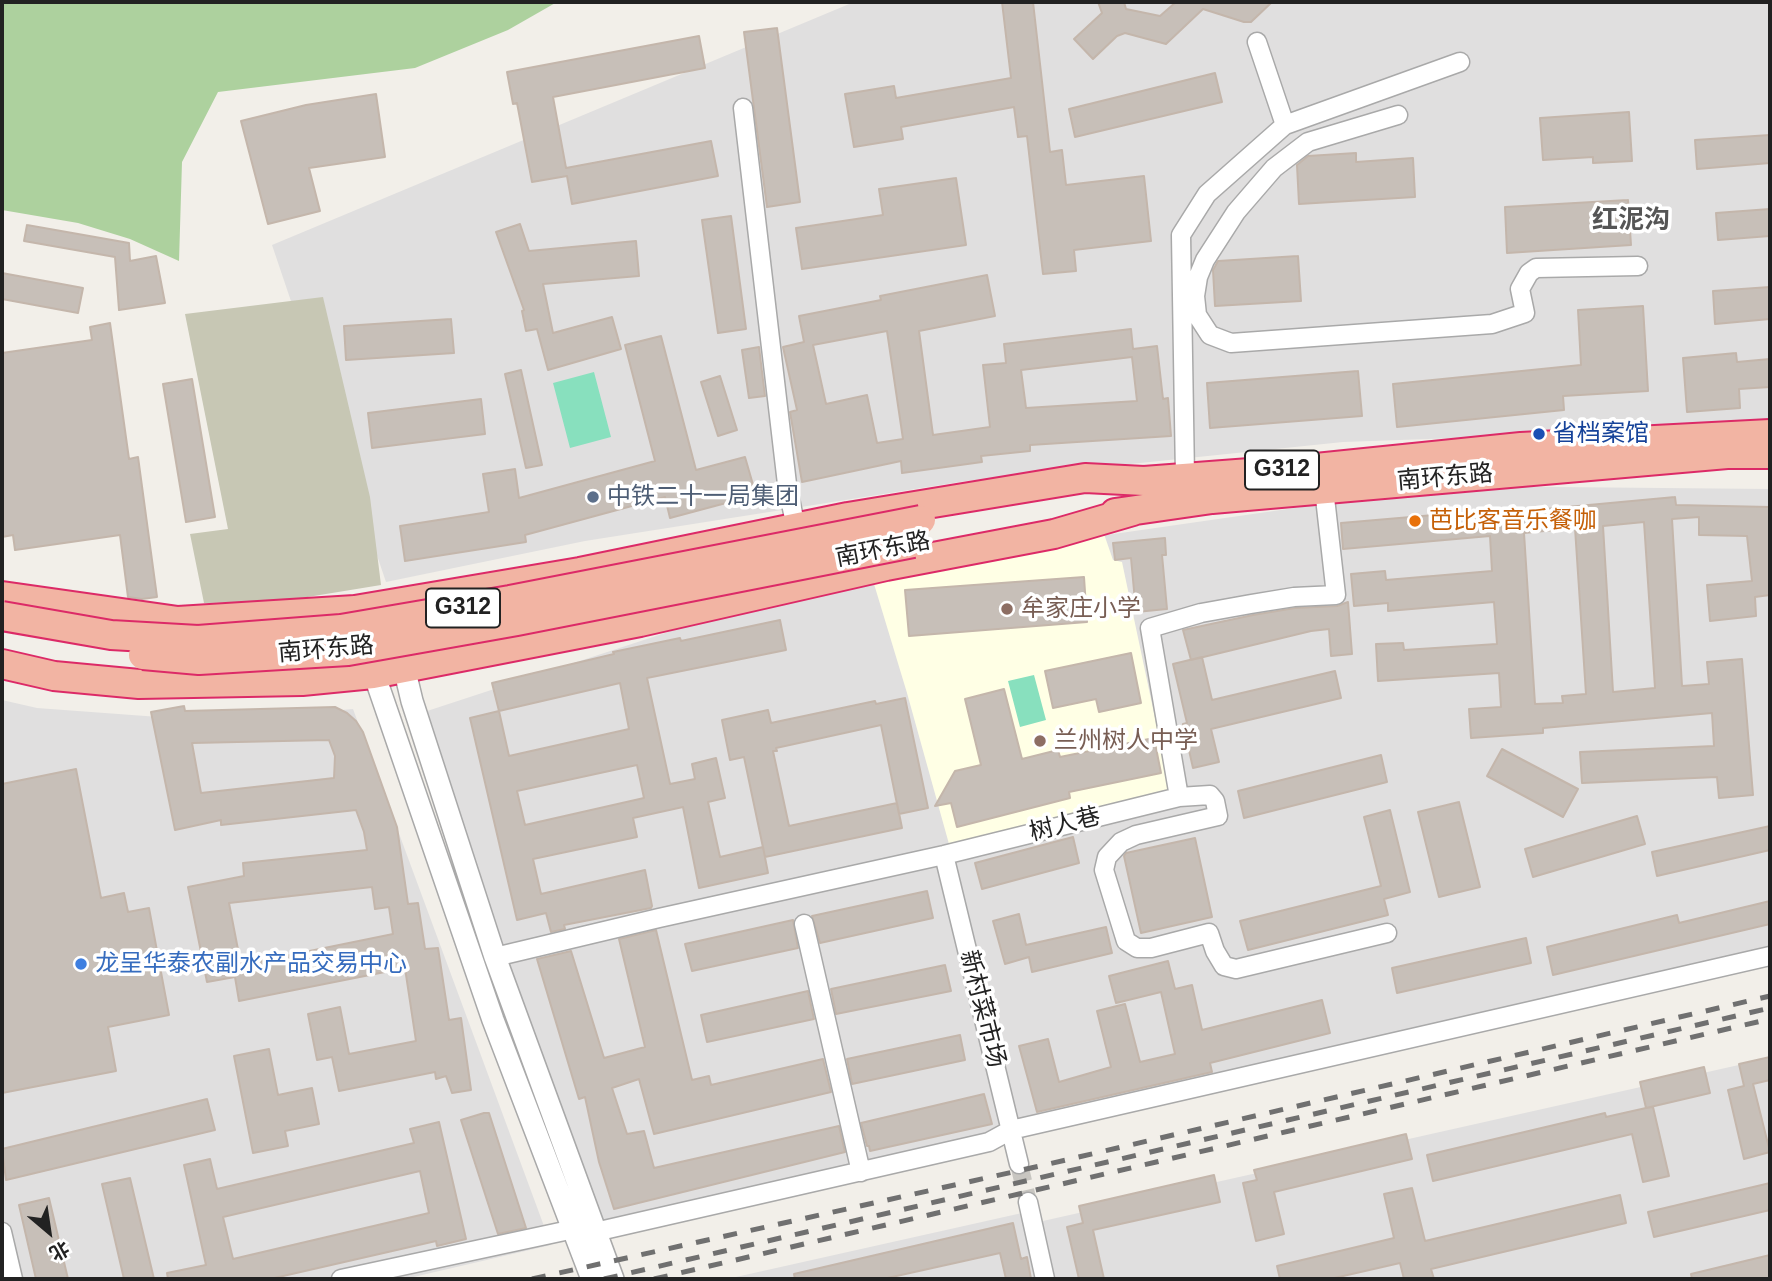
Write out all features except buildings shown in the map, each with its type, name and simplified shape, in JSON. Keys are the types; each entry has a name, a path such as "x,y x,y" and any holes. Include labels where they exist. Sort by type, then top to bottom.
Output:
{"highway":[{"name":"南环东路","path":"2,635 106,652 199,660 348,651 517,621 1144,481 1316,468 1521,447 1770,434"},
{"name":"南环东路","path":"2,615 111,635 198,640 341,629 917,531 1133,511 1212,499 1727,453 1770,454"},
{"name":"南环东路","path":"2,596 178,621 355,610 580,572 921,504 1085,478 1144,481"},
{"path":"2,664 54,676 139,684 302,681 373,674 640,622 886,566 1054,534 1133,511"}],"street":[{"path":"1257,42 1285,125"},
{"path":"1185,477 1189,304 1181,235 1207,194 1285,125 1460,62"},
{"path":"743,108 787,484 796,528"},
{"path":"1189,304 1205,260 1236,212 1274,168 1308,142 1398,115"},
{"path":"1189,304 1210,335 1231,343 1492,324 1525,313 1520,289 1529,273 1536,268 1638,266"},
{"path":"1180,797 1150,628 1202,613 1251,604 1294,597 1336,595 1324,489"},
{"path":"388,605 412,701 585,1230 592,1279"},
{"path":"355,610 373,674 493,1020 585,1230 613,1279"},
{"name":"树人巷","path":"495,957 944,855 1180,797 1210,795 1215,801 1218,816 1136,835 1121,842 1107,857 1104,870 1126,941 1137,948 1151,948 1209,933 1224,966 1236,969 1387,933"},
{"name":"新村菜市场","path":"944,855 1019,1164"},
{"path":"804,924 860,1172"},
{"path":"341,1279 860,1172 989,1142 1011,1130 1770,956"},
{"path":"1028,1202 1045,1279"},
{"path":"2,1232 13,1279"}],"shaded area":[{"path":"854,2 1770,2 1770,427 1343,442 966,481 585,541 386,582 272,245"},
{"path":"323,297 370,497 381,585 277,602 204,603 190,534 228,529 185,314"},
{"path":"1448,486 1770,489 1770,961 601,1228 418,714 711,618 793,580"},
{"path":"1104,534 1113,560 1122,562 1170,789 949,844 871,574"},
{"path":"2,700 37,708 213,721 353,709 551,1245 405,1279 2,1279"},
{"path":"1770,1058 1770,1279 727,1279 1022,1213 1025,1225"}],"green space":[{"path":"2,2 557,2 508,30 415,68 218,92 182,162 179,261 130,239 78,223 2,210"},
{"path":"594,372 611,437 570,448 553,383"},
{"path":"1034,675 1046,720 1020,727 1008,681"}],"tunnel":[{"path":"1019,1164 1028,1202"}],"railway":[{"path":"532,1279 1040,1166 1770,996"},
{"path":"604,1279 1770,1008"},
{"path":"654,1279 1770,1019"}],"place":[{"name":"省档案馆","path":"1539,434"},
{"name":"中铁二十一局集团","path":"593,497"},
{"name":"芭比客音乐餐咖","path":"1415,521"},
{"name":"牟家庄小学","path":"1007,609"},
{"name":"兰州树人中学","path":"1040,741"},
{"name":"龙呈华泰农副水产品交易中心","path":"81,964"}],"district":[{"name":"红泥沟","path":"1631,221"}]}
